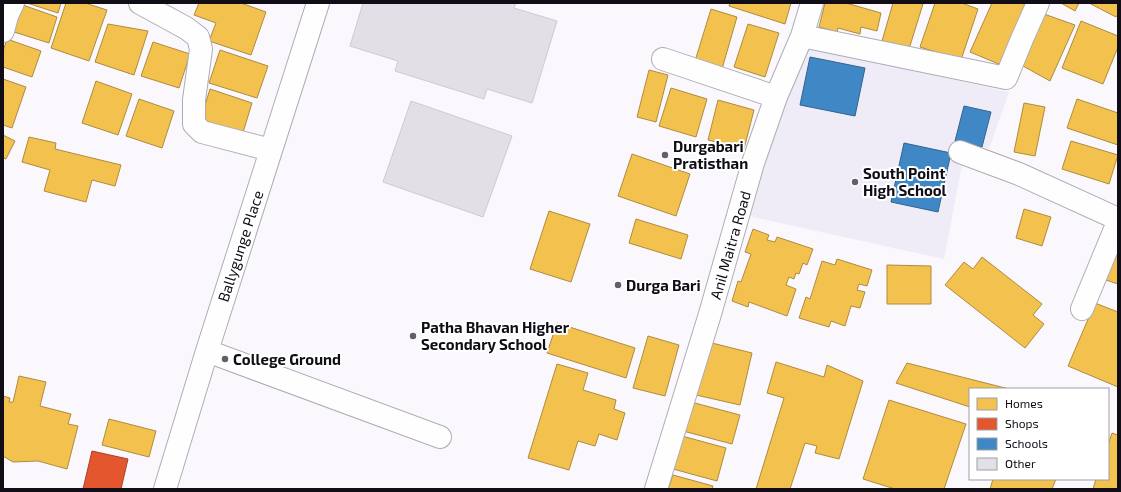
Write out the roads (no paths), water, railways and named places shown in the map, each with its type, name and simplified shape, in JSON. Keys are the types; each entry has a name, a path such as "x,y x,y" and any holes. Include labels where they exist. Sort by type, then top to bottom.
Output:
{"street":[{"path":"140,3 186,28 198,37 201,49 194,100 194,124 202,132 271,150"},
{"name":"Ballygunge Place","path":"165,489 207,351 318,3"},
{"name":"Anil Maitra Road","path":"656,489 710,314 754,163 776,97 802,36 812,3"},
{"path":"802,36 1006,78 1038,3"},
{"path":"663,60 776,97"},
{"path":"960,152 1019,174 1118,220 1082,309"},
{"path":"207,351 440,437"}],"place":[{"name":"Durgabari Pratisthan","path":"665,155"},
{"name":"South Point High School","path":"855,182"},
{"name":"Durga Bari","path":"618,285"},
{"name":"Patha Bhavan Higher Secondary School","path":"413,336"},
{"name":"College Ground","path":"225,359"}]}
